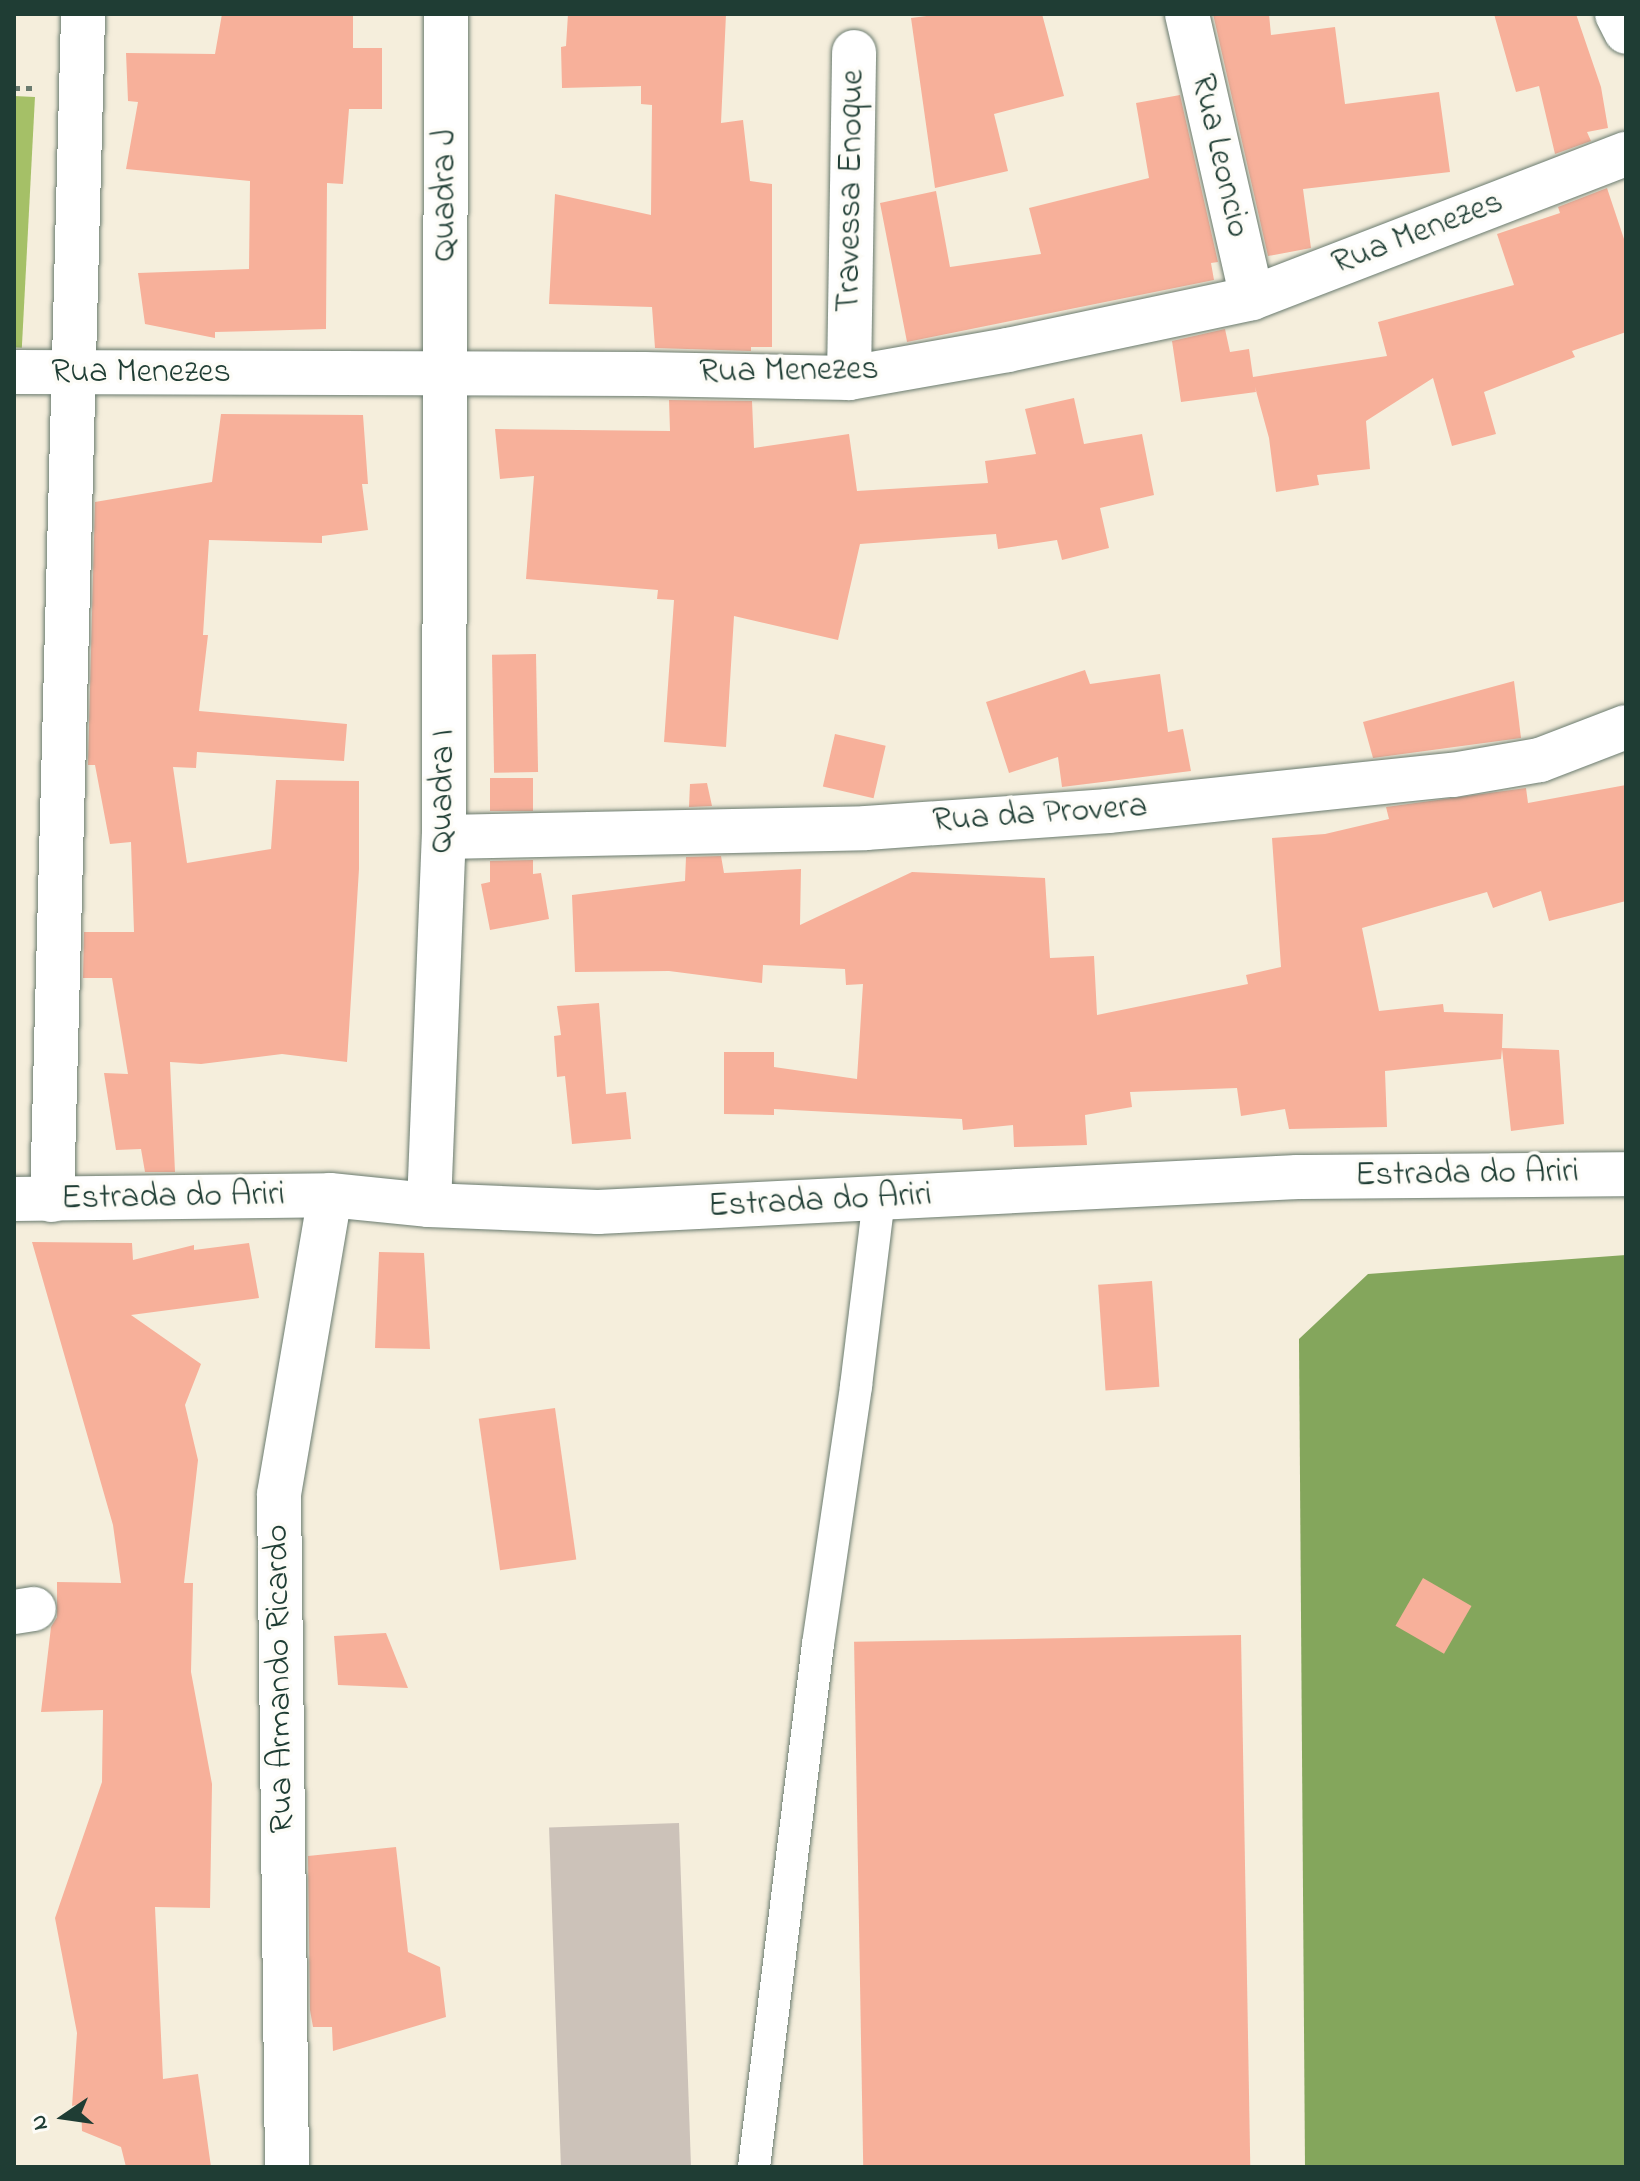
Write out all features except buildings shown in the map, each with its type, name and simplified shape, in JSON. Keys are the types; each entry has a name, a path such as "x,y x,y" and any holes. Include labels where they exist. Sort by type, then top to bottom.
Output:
{"street":[{"path":"33,1199 74,374 83,14"},
{"name":"Quadra J","path":"446,14 446,375"},
{"name":"Rua Leoncio","path":"1187,14 1252,298"},
{"path":"1617,14 1626,32"},
{"name":"Travessa Enoque","path":"849,378 854,52"},
{"name":"Rua Menezes","path":"14,372 644,374 849,378 1008,350 1252,298 1626,154"},
{"name":"Quadra I","path":"429,1205 444,837 446,375"},
{"name":"Rua da Provera","path":"444,837 866,828 1108,811 1453,775 1540,760 1626,727"},
{"name":"Estrada do Ariri","path":"33,1199 330,1195 429,1205 598,1212 1297,1177 1626,1174"},
{"name":"Rua Armando Ricardo","path":"287,2167 279,1494 330,1195"}],"lane":[{"path":"754,2167 818,1644 856,1386 879,1199"}],"shaded area":[{"path":"679,1823 691,2167 561,2167 549,1828"}],"green space":[{"path":"14,96 35,97 22,348 14,347"},
{"path":"1626,1255 1626,2167 1305,2167 1299,1339 1368,1274"}]}
